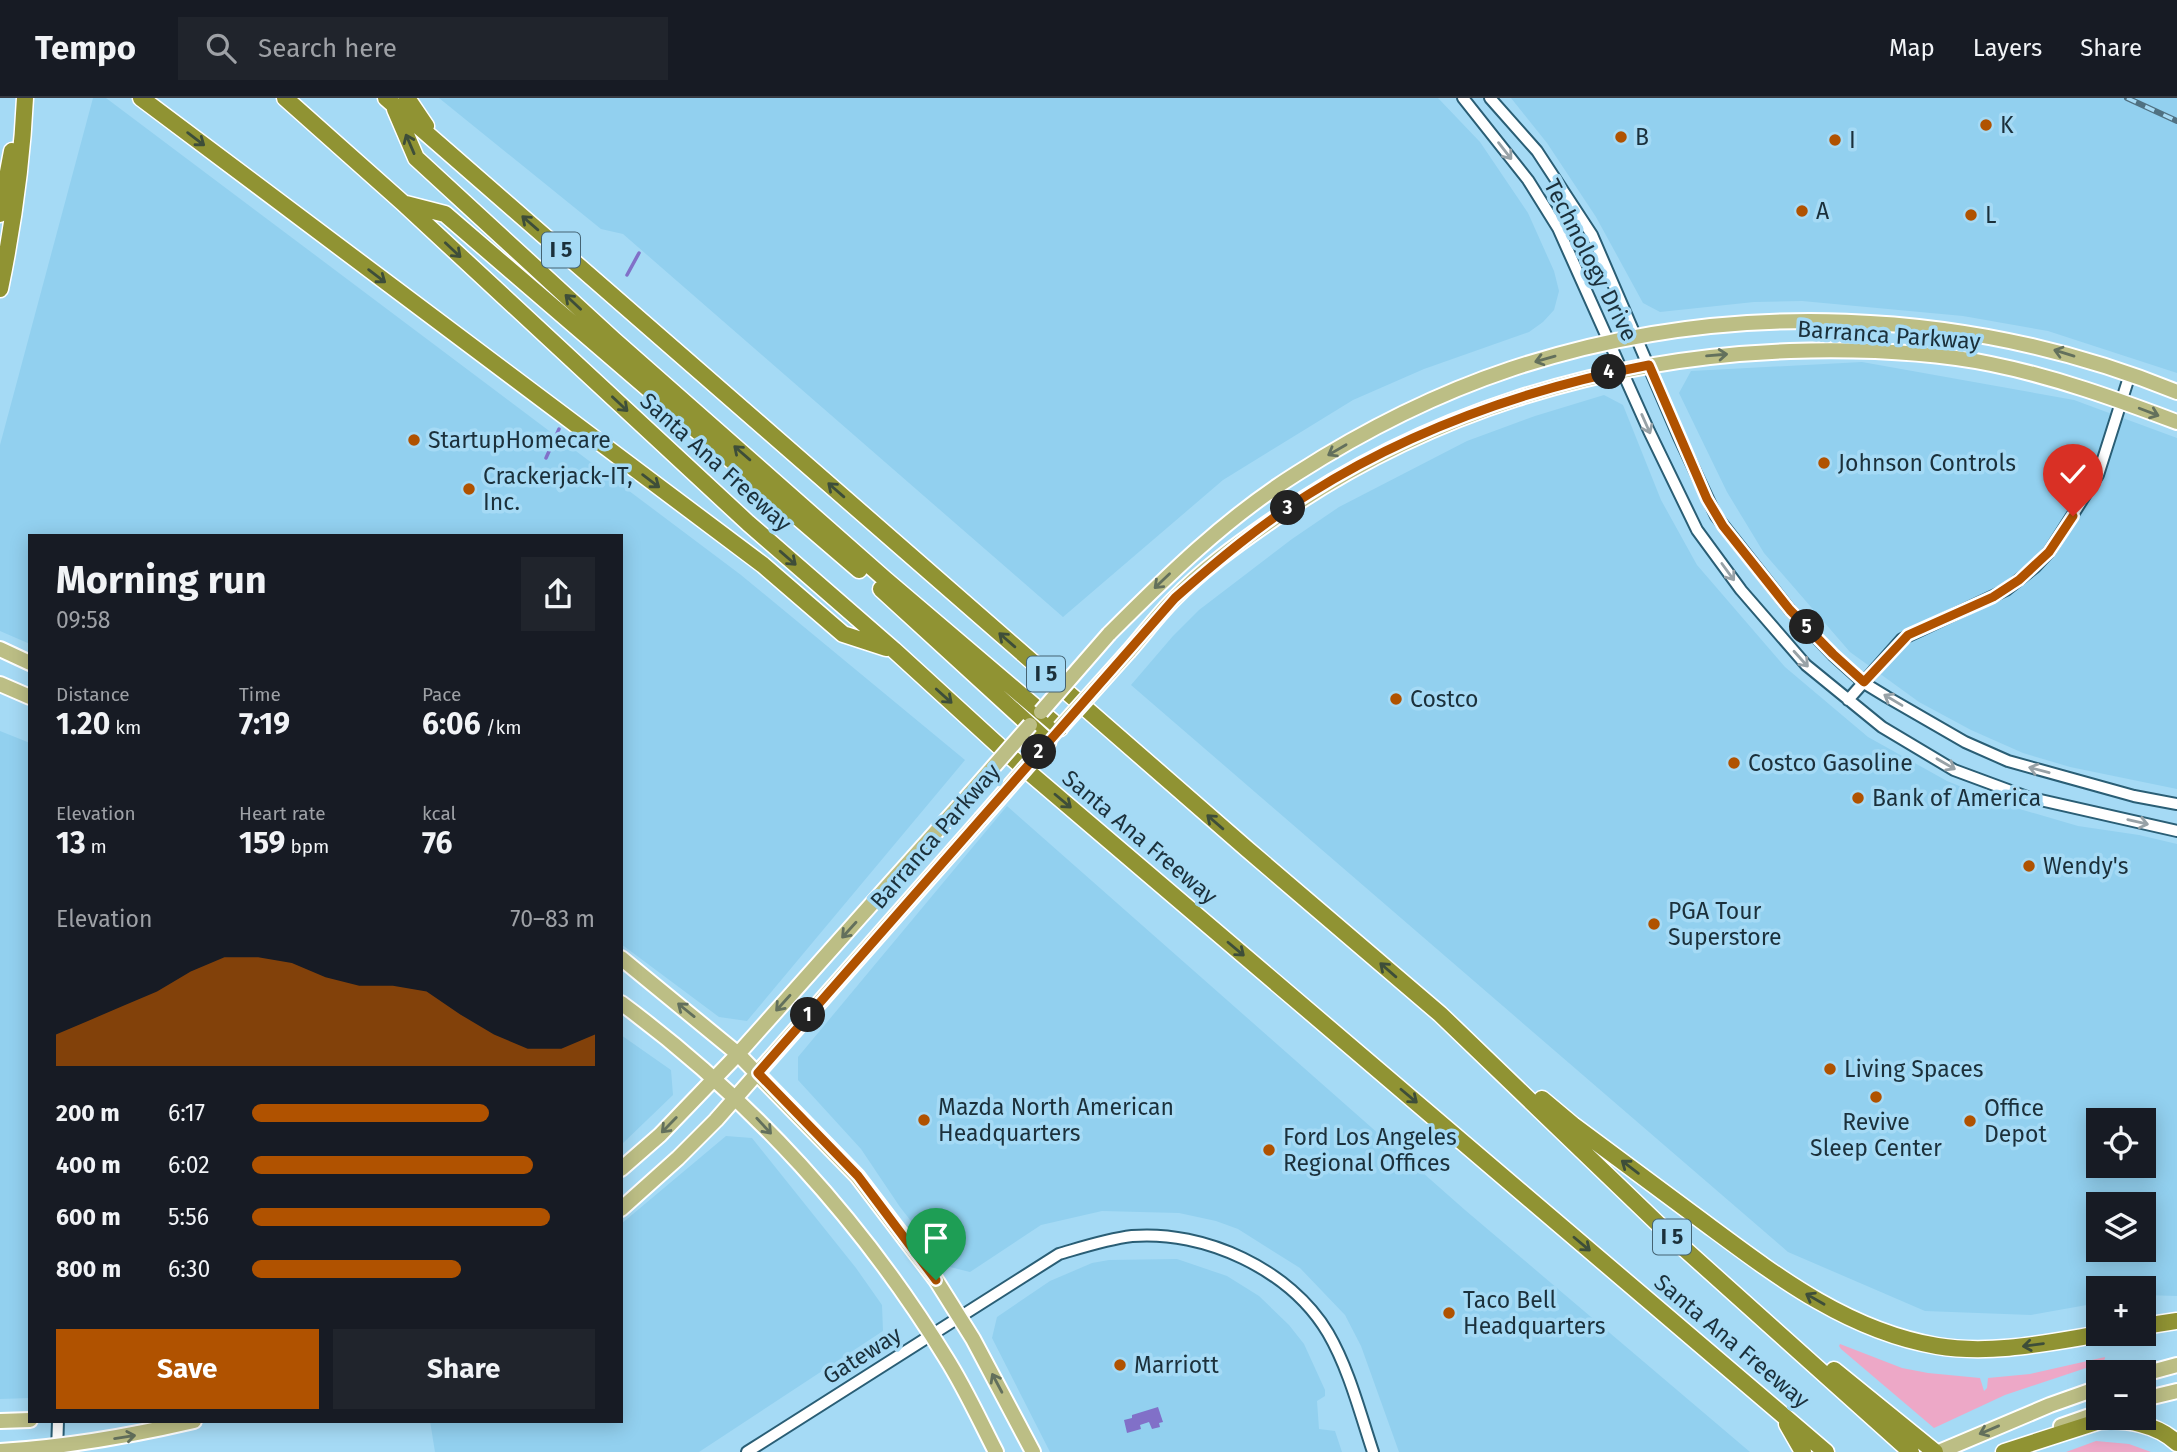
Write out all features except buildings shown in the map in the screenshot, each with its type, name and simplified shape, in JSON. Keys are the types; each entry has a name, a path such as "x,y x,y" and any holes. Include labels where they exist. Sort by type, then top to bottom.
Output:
{"highway":[{"path":"0,214 24,98"},
{"path":"0,289 12,229 22,153 24,98"},
{"path":"141,98 763,565 843,634 894,650"},
{"name":"Santa Ana Freeway","path":"285,98 403,203 748,523 894,650 1011,757 1826,1452"},
{"path":"396,100 416,158 882,583 1048,742"},
{"name":"Santa Ana Freeway","path":"396,100 435,140 1247,849 1440,1014 1675,1240 1911,1452"},
{"path":"403,203 445,214 882,583 1060,728"},
{"path":"1440,1014 1573,1125 1782,1280 1841,1314 1900,1338 1959,1349 2013,1348 2086,1336"},
{"path":"1675,1240 1937,1452"},
{"path":"2156,1324 2177,1321"},
{"path":"1781,1412 1803,1452"},
{"path":"2001,1452 2100,1421 2111,1420 2132,1422 2157,1430 2177,1443"}],"main road":[{"name":"Barranca Parkway","path":"623,1167 660,1135 738,1054 960,806 1109,634 1212,535 1294,475 1362,435 1462,387 1545,359 1638,338 1713,326 1761,323 1809,321 1910,326 1997,338 2048,348 2177,392"},
{"name":"Barranca Parkway","path":"623,1207 716,1120 1175,598 1230,550 1309,494 1432,429 1493,404 1559,384 1622,370 1710,356 1809,350 1853,350 1990,364 2047,377 2177,422"},
{"path":"0,649 28,662"},
{"path":"0,684 28,696"},
{"path":"623,960 738,1054 858,1176 936,1280 974,1339 1033,1452"},
{"path":"623,1005 691,1057 736,1097 842,1212 932,1335 996,1452"},
{"path":"2156,1371 2177,1365"},
{"path":"2156,1396 2177,1391"},
{"path":"1937,1452 2086,1392"},
{"path":"2001,1452 2086,1418"},
{"path":"0,1421 28,1420"},
{"path":"0,1451 57,1449 186,1423"}],"street":[{"name":"Technology Drive","path":"1462,98 1545,205 1697,530 1741,590 1806,665 1882,727 1954,769 2027,797 2177,831"},
{"name":"Technology Drive","path":"1490,98 1537,151 1592,235 1707,499 1723,526 1790,610 1864,682 1965,742 2008,761 2134,796 2177,804"},
{"path":"1848,700 1902,639 2006,590 2049,552 2098,475 2130,374"},
{"name":"Gateway","path":"747,1452 1059,1254 1102,1241 1131,1236 1155,1236 1179,1238 1224,1249 1258,1266 1307,1304 1329,1336 1352,1388 1373,1452"},
{"path":"57,1449 58,1423"}],"shaded area":[{"path":"93,98 106,98 741,575 965,760 747,1021 719,1017 623,945 623,534 28,534 28,643 0,631 0,445"},
{"path":"439,98 1438,98 1480,142 1528,213 1554,271 1559,291 1554,310 1529,332 1424,369 1353,400 1223,480 1063,617 623,234 601,229"},
{"path":"1511,98 2177,98 2177,373 2048,331 1963,316 1802,301 1754,302 1660,312 1643,303 1596,217 1547,143"},
{"path":"1862,362 2074,400 2177,438 2177,789 2070,767 2023,753 1971,730 1919,702 1850,652 1764,553 1727,492 1679,393 1691,371"},
{"path":"1604,395 1623,405 1661,500 1697,565 1785,667 1868,737 1947,781 2006,805 2078,826 2177,844 2177,1296 2156,1295 2156,1276 2086,1276 2086,1305 2031,1315 1925,1311 1788,1252 1131,685 1199,610 1292,539 1339,507 1467,441"},
{"path":"0,731 28,742 28,1398 0,1399"},
{"path":"1007,806 1465,1210 1750,1452 1399,1452 1361,1346 1345,1315 1300,1268 1238,1229 1216,1221 1179,1213 1102,1211 1041,1225 970,1272 946,1266 900,1207 861,1149 798,1080 798,1057"},
{"path":"623,1036 671,1070 673,1095 623,1143"},
{"path":"726,1136 752,1138 856,1268 882,1305 883,1331 699,1452 435,1452 430,1423 623,1423 623,1222"},
{"path":"1177,1259 1227,1276 1259,1296 1289,1325 1304,1344 1325,1390 1325,1396 1317,1401 1319,1429 1335,1431 1342,1452 1050,1452 992,1338 997,1317 1050,1281 1092,1263 1109,1260"},
{"path":"1840,1344 1902,1368 1980,1378 1984,1391 1988,1378 2030,1374 2086,1361 2086,1368 2005,1395 1934,1428 1839,1346"},
{"path":"1158,1407 1163,1422 1159,1423 1160,1427 1152,1429 1149,1422 1140,1425 1141,1429 1127,1433 1124,1420"},
{"path":"2096,1441 2129,1444 2151,1452 2066,1452"}],"waterway":[{"path":"627,275 639,253"},
{"path":"546,458 559,429"}],"railway":[{"path":"2127,98 2177,121"}],"place":[{"name":"K","path":"1986,125"},
{"name":"B","path":"1621,137"},
{"name":"I","path":"1835,140"},
{"name":"A","path":"1802,211"},
{"name":"L","path":"1971,215"},
{"name":"StartupHomecare","path":"414,440"},
{"name":"Johnson Controls","path":"1824,463"},
{"name":"Crackerjack-IT, Inc.","path":"469,489"},
{"name":"Costco","path":"1396,699"},
{"name":"Costco Gasoline","path":"1734,763"},
{"name":"Bank of America","path":"1858,798"},
{"name":"Wendy's","path":"2029,866"},
{"name":"PGA Tour Superstore","path":"1654,924"},
{"name":"Living Spaces","path":"1830,1069"},
{"name":"Revive Sleep Center","path":"1876,1097"},
{"name":"Mazda North American Headquarters","path":"924,1120"},
{"name":"Office Depot","path":"1970,1121"},
{"name":"Ford Los Angeles Regional Offices","path":"1269,1150"},
{"name":"Taco Bell Headquarters","path":"1449,1313"},
{"name":"Marriott","path":"1120,1365"}],"route":[{"path":"936,1280 858,1176 758,1073 1175,598 1230,550 1309,494 1372,458 1493,404 1559,384 1649,365 1707,499 1723,526 1790,610 1864,682 1908,635 1993,597 2019,580 2049,552 2073,516"}]}
